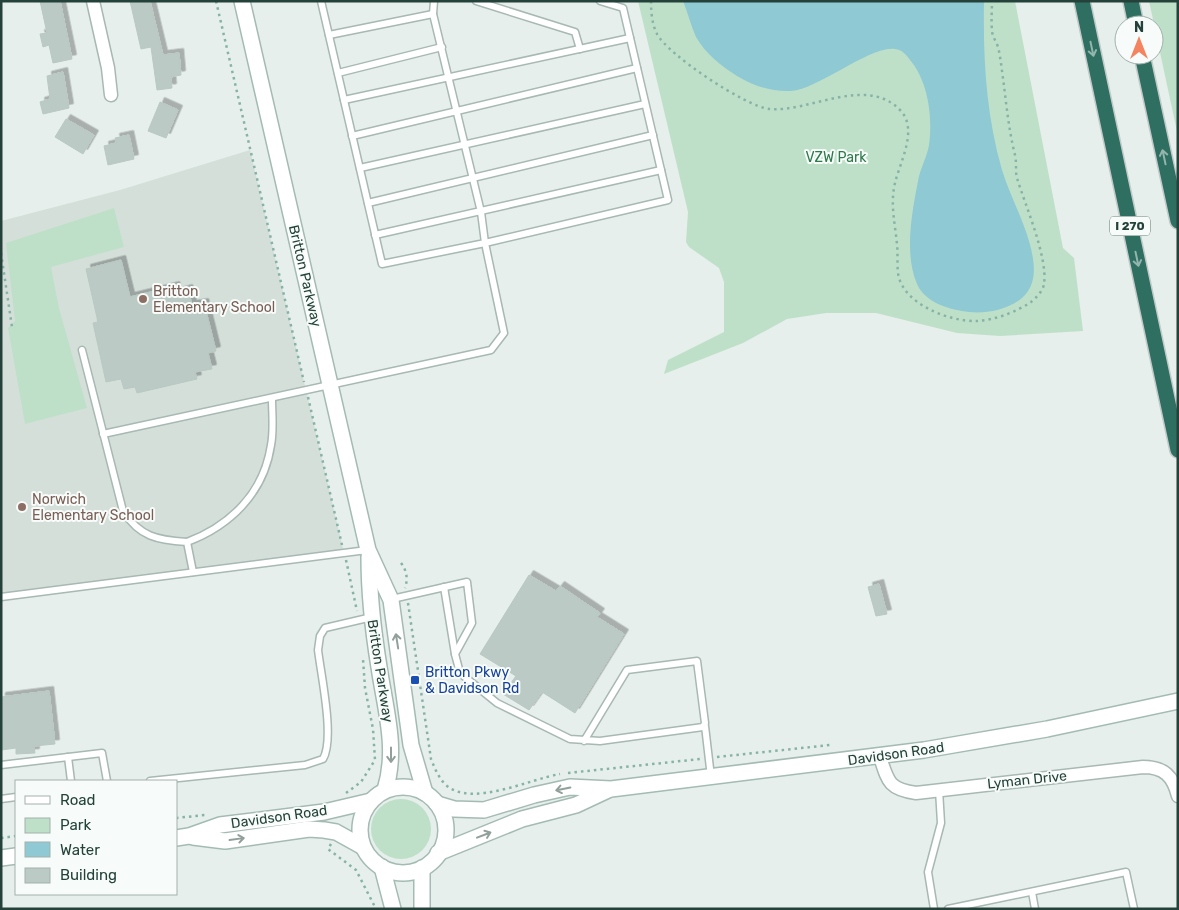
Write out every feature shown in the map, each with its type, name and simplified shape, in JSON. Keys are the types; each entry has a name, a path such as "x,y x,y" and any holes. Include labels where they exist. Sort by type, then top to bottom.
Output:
{"highway":[{"name":"I 270","path":"1082,1 1178,450"},
{"path":"1131,1 1134,15"},
{"path":"1144,65 1178,221"}],"main road":[{"name":"Britton Parkway","path":"242,1 368,550 391,600 411,745 425,793"},
{"name":"Britton Parkway","path":"368,550 365,618 391,736 391,765 385,790"},
{"name":"Davidson Road","path":"437,804 454,808 484,810 534,795 570,787 611,789 880,757 1046,728 1173,702"},
{"path":"398,787 412,788 425,793 437,804 444,818 445,834 438,853 422,868 409,872 395,872 382,867 371,859 363,847 360,823 364,811 371,800 385,790 398,787"},
{"name":"Davidson Road","path":"438,853 522,820 576,805 611,789"},
{"name":"Davidson Road","path":"182,837 220,825 324,812 371,800"},
{"name":"Davidson Road","path":"182,837 225,841 309,829 336,832 363,847"},
{"path":"1,858 15,856"},
{"path":"382,867 393,909"},
{"path":"422,868 422,909"}],"street":[{"path":"93,1 108,68 111,95"},
{"name":"Lyman Drive","path":"880,757 886,777 894,788 916,792 1156,767 1167,773 1174,781 1178,796"}],"lane":[{"path":"322,1 382,264 485,243 668,200 623,8 600,1"},
{"path":"103,434 272,399 306,389 491,350 504,333 485,243 481,212 433,14 434,1"},
{"path":"476,1 575,32 580,49"},
{"path":"329,35 433,14"},
{"path":"344,100 449,79 630,38"},
{"path":"338,73 442,47"},
{"path":"352,136 637,68"},
{"path":"360,168 645,104"},
{"path":"368,203 653,136"},
{"path":"375,235 661,170"},
{"path":"82,350 123,511 130,523 143,534 166,540 187,542 205,535 241,510 264,470 271,445 272,399"},
{"path":"187,542 193,572"},
{"path":"1,597 368,550"},
{"path":"391,600 468,583 472,623 455,654"},
{"path":"444,587 460,673 497,703 570,740 584,742 705,726"},
{"path":"160,780 305,765 323,759 327,752 329,737 318,650 320,636 325,628 365,618"},
{"path":"584,742 627,670 695,659 697,661 711,777"},
{"path":"1,765 102,753 107,780"},
{"path":"68,757 71,780"},
{"path":"934,909 928,872 941,823 939,790"},
{"path":"1,799 15,797"},
{"path":"948,909 1126,872 1134,909"},
{"path":"1032,892 1035,909"}],"path":[{"path":"216,1 344,553 365,618"},
{"path":"650,1 654,28 662,42 724,88 751,104 770,109 786,109 804,104 817,104 828,99 862,95 882,98 901,111 908,130 892,198 900,279 914,298 935,311 959,320 979,321 1009,313 1024,306 1035,298 1044,284 1044,272 1033,225 1016,173 1016,158 1009,130 1002,70 998,47 992,32 992,1"},
{"path":"1,253 12,327"},
{"path":"363,652 365,688 373,729 375,760"},
{"path":"1,838 15,836"},
{"path":"328,849 356,870 376,909"}],"shaded area":[{"name":"Britton Elementary School","path":"250,150 344,553 1,597 1,221 120,190"}],"green space":[{"name":"VZW Park","path":"638,1 1015,1 1063,248 1074,258 1083,331 1000,336 957,333 876,313 826,313 787,319 743,343 664,374 668,360 724,332 724,282 719,268 689,247 686,242 688,212"},
{"path":"1149,1 1178,1 1178,136 1163,65 1164,15 1152,15"},
{"path":"114,208 124,247 51,267 59,308 87,408 25,424 8,328 15,321 6,243"},
{"path":"401,799 418,804 426,812 431,829 426,846 418,854 401,859 384,854 376,846 371,829 376,812 384,804"}],"water":[{"path":"683,1 984,1 985,65 992,128 1002,170 1028,237 1033,259 1033,278 1025,295 1020,300 1006,307 984,312 969,312 932,301 921,291 917,284 911,260 910,233 918,181 929,145 930,123 928,100 921,78 904,53 895,49 885,50 859,60 803,88 791,91 770,89 750,83 737,76 709,54 696,37"}],"building":[{"path":"40,1 60,1 72,59 53,63 49,45 43,47 40,34 47,33"},
{"path":"130,1 150,1 163,55 179,53 181,75 171,77 172,88 157,90 151,47 141,49"},
{"path":"63,72 69,108 43,114 40,102 50,99 47,76"},
{"path":"160,102 178,110 166,138 148,131"},
{"path":"66,119 94,135 83,154 55,137"},
{"path":"129,135 134,159 108,165 104,146 116,143 115,138"},
{"name":"Britton Elementary School","path":"121,260 130,297 175,286 177,292 188,289 192,305 204,303 216,351 208,353 212,369 195,372 197,379 137,393 135,387 124,389 121,379 106,382 93,323 98,322 86,269"},
{"path":"529,575 556,591 560,586 600,613 597,617 624,634 575,713 542,692 529,710 503,694 516,676 480,654"},
{"path":"879,584 887,614 876,616 868,587"},
{"path":"49,691 55,744 34,746 35,753 16,754 16,748 1,750 1,697"}],"place":[{"name":"Britton Elementary School","path":"143,299"},
{"name":"Norwich Elementary School","path":"22,507"},
{"name":"Britton Pkwy & Davidson Rd","path":"415,680"}]}
